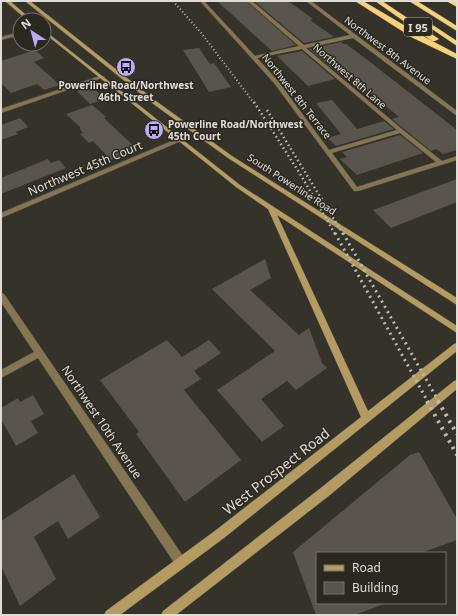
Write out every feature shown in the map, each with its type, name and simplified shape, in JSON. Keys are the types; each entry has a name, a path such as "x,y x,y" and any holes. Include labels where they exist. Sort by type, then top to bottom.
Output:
{"highway":[{"path":"358,1 416,36 457,57"},
{"name":"I 95","path":"378,1 426,32 457,57"},
{"path":"391,1 403,8"},
{"path":"412,1 457,29"},
{"path":"450,1 457,5"},
{"path":"420,19 457,44"}],"main road":[{"path":"7,1 20,12"},
{"name":"South Powerline Road","path":"27,1 198,135 250,171 457,302"},
{"path":"52,37 178,140 270,209 395,288 457,330"},
{"path":"89,66 104,71 117,72"},
{"path":"102,77 127,80"},
{"path":"270,209 366,418"},
{"name":"West Prospect Road","path":"110,615 181,563 457,346"},
{"path":"166,615 326,491 457,384"}],"street":[{"name":"Northwest 8th Terrace","path":"202,1 256,58 276,82 356,190 441,163"},
{"name":"Northwest 8th Lane","path":"249,1 401,131 441,163"},
{"name":"Northwest 8th Avenue","path":"308,1 457,114"},
{"path":"1,39 12,36"},
{"path":"256,58 354,36"},
{"path":"1,112 102,77"},
{"path":"329,152 401,131"},
{"name":"Northwest 45th Court","path":"1,216 178,140"},
{"path":"441,163 457,158"},
{"name":"Northwest 10th Avenue","path":"1,296 181,563"},
{"path":"1,374 39,353"}],"building":[{"path":"217,1 246,1 296,45 272,51"},
{"path":"254,1 288,1 313,19 310,20 334,37 304,43"},
{"path":"341,42 365,58 457,130 457,150 443,154 436,149 431,151 392,119 399,117 350,76 343,77 309,49"},
{"path":"199,48 210,64 214,63 231,87 209,92 183,50"},
{"path":"302,51 335,79 308,86 277,56"},
{"path":"29,52 37,52 44,58 34,62 60,85 44,90 37,84 11,93 1,83 1,61"},
{"path":"91,86 105,99 90,104 77,91"},
{"path":"332,100 357,129 384,121 394,129 336,146 327,138 341,134 316,103"},
{"path":"92,105 106,117 104,118 137,149 111,160 93,141 89,143 80,134 83,133 80,129 81,128 66,114"},
{"path":"20,118 28,127 16,132 18,134 1,140 1,125"},
{"path":"400,135 423,153 357,175 340,159 347,157 342,152"},
{"path":"48,159 51,163 59,160 66,168 1,194 1,178"},
{"path":"457,179 457,202 391,228 373,210"},
{"path":"265,259 271,278 250,290 299,335 309,328 322,363 327,368 296,390 287,381 261,399 284,426 262,442 217,390 275,351 212,289"},
{"path":"167,340 182,357 209,340 221,353 194,371 201,379 184,390 241,460 185,502 136,434 139,432 100,380"},
{"path":"33,395 44,414 31,421 38,433 16,446 1,419 1,408 18,398 20,402"},
{"path":"419,452 457,519 457,540 424,552 316,552 316,604 384,604 355,615 316,615 293,552 410,455"},
{"path":"74,474 100,517 68,539 58,521 34,537 56,579 20,606 1,566 1,521"}],"railway":[{"path":"173,1 202,34 254,103"},
{"path":"254,102 302,177 335,234"},
{"path":"267,110 343,234"},
{"path":"335,233 428,402"},
{"path":"343,233 439,402"},
{"path":"427,401 457,455"},
{"path":"438,401 457,434"}],"place":[{"name":"Powerline Road/Northwest 46th Street","path":"126,67"},
{"name":"Powerline Road/Northwest 45th Court","path":"154,130"}]}
